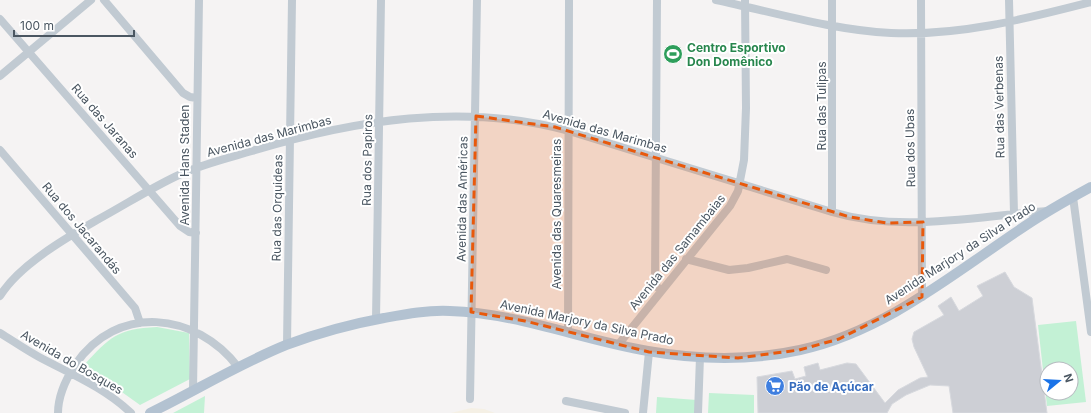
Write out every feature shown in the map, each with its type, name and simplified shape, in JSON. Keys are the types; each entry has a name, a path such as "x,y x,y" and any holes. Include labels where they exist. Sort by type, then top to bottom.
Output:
{"main road":[{"name":"Avenida Marjory da Silva Prado","path":"150,413 238,367 287,345 336,329 422,312 471,312 525,321 648,352 722,359 755,357 820,345 862,330 922,297 1049,211 1091,187"}],"street":[{"path":"0,76 91,0"},
{"path":"104,0 183,93 190,97 197,98"},
{"name":"Avenida Hans Staden","path":"193,390 199,0"},
{"name":"Rua das Orquideas","path":"287,345 292,0"},
{"name":"Rua dos Papiros","path":"376,320 381,0"},
{"name":"Avenida das Américas","path":"470,398 477,0"},
{"name":"Avenida das Quaresmeiras","path":"568,332 569,0"},
{"path":"657,0 655,279 657,287 660,291"},
{"path":"716,0 745,3 833,25 890,33 921,33 970,29 1009,23 1091,2"},
{"name":"Rua das Tulipas","path":"832,0 832,212"},
{"name":"Rua dos Ubas","path":"921,0 923,222 922,297"},
{"name":"Rua das Verbenas","path":"1010,0 1009,23 1014,214"},
{"name":"Avenida das Samambaias","path":"618,345 730,206 740,183 745,138 745,3"},
{"name":"Rua das Jaranas","path":"0,19 180,226 189,232 196,233"},
{"name":"Avenida das Marimbas","path":"1,291 36,260 72,235 150,190 197,167 289,140 380,121 476,116 530,122 569,130 832,212 868,221 923,222 1049,211"},
{"name":"Rua dos Jacarandás","path":"0,150 135,308 140,323"},
{"path":"1073,197 1091,332"},
{"path":"686,259 729,270 748,268 787,259 826,270"},
{"path":"58,413 62,390 70,372 80,358 92,345 107,335 140,323 168,323 194,330 218,345 238,367"},
{"name":"Avenida do Bosques","path":"0,333 111,396 131,413"},
{"path":"644,413 648,352"},
{"path":"698,413 700,357"},
{"path":"566,401 595,410 625,413"}],"highlighted area":[{"path":"476,116 555,127 850,217 887,223 923,222 922,297 839,339 799,350 738,358 649,352 525,321 471,312"}],"green space":[{"path":"1076,321 1086,402 1047,406 1046,401 1079,401 1079,361 1042,361 1038,325"},
{"path":"157,327 189,333 190,379 140,405 84,365 115,336 132,330"},
{"path":"709,393 754,395 754,413 708,413"},
{"path":"205,396 204,413 173,413"},
{"path":"657,397 697,400 697,413 656,413"}],"sand":[{"path":"471,408 484,409 495,413 451,413"}],"building":[{"path":"1005,272 1014,287 1032,298 1040,361 1039,361 1039,401 1045,401 1047,413 953,413 949,386 930,385 906,395 892,404 887,413 758,413 757,377 792,371 795,379 806,376 804,367 818,363 820,370 847,363 856,364 885,403 898,390 920,378 928,377 914,347 912,339 914,332 944,315 938,306 951,297 959,311 983,296 977,286"}],"place":[{"name":"Centro Esportivo Don Domênico","path":"673,54"},
{"name":"Pão de Açúcar","path":"775,386"}]}
